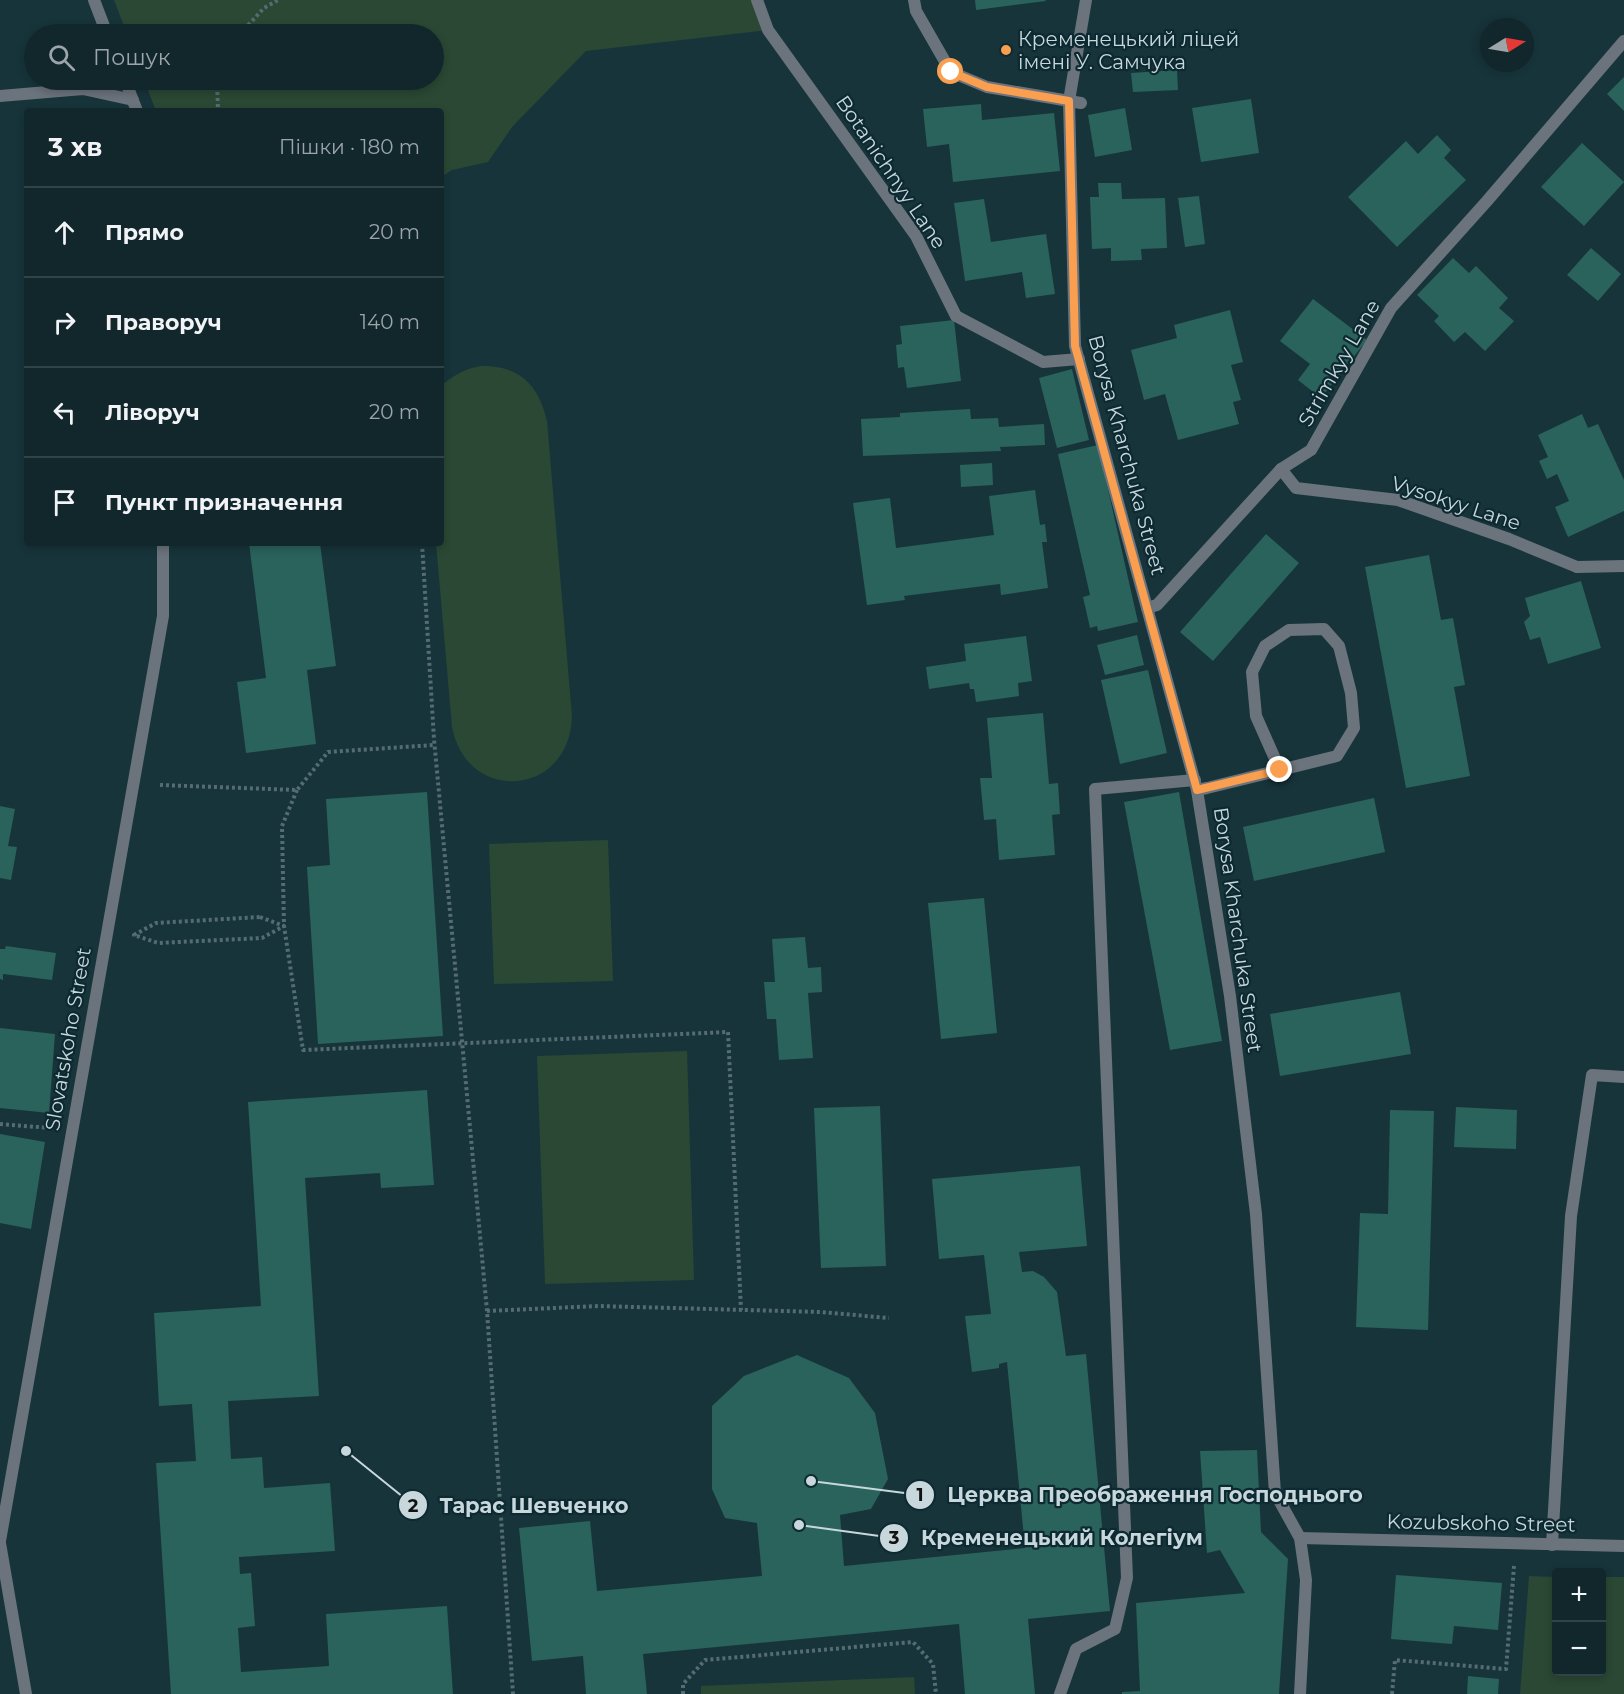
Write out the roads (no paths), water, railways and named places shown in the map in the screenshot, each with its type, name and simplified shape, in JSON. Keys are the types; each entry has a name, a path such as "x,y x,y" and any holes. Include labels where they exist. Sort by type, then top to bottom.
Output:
{"street":[{"path":"94,0 103,24"},
{"name":"Botanichnyy Lane","path":"757,0 768,30 916,236 956,316 1043,362 1079,359"},
{"path":"914,0 916,11 951,72 987,87 1075,102"},
{"name":"Borysa Kharchuka Street","path":"1086,0 1075,102 1075,346 1196,785 1230,996 1256,1214 1275,1493 1300,1538 1306,1580 1300,1694"},
{"name":"Strimkyy Lane","path":"1147,609 1157,605 1281,469 1311,450 1391,308 1624,41"},
{"path":"0,96 71,90"},
{"path":"86,90 135,105"},
{"path":"129,90 135,105"},
{"name":"Vysokyy Lane","path":"1281,469 1296,488 1398,500 1509,539 1577,567 1624,566"},
{"name":"Slovatskoho Street","path":"26,1694 0,1542 163,616 162,546"},
{"path":"1060,1694 1076,1650 1115,1629 1127,1578 1095,789 1196,785 1280,770 1336,756 1354,728 1351,693 1339,646 1324,629 1289,630 1265,646 1252,672 1256,716 1280,770"},
{"path":"1552,1545 1571,1216 1592,1075 1624,1077"},
{"name":"Kozubskoho Street","path":"1300,1538 1624,1546"}],"place":[{"name":"Кременецький ліцей імені У. Самчука","path":"1006,50"},
{"name":"Тарас Шевченко","path":"346,1451"},
{"name":"Церква Преображення Господнього","path":"811,1481"},
{"name":"Кременецький Колегіум","path":"799,1525"}]}
